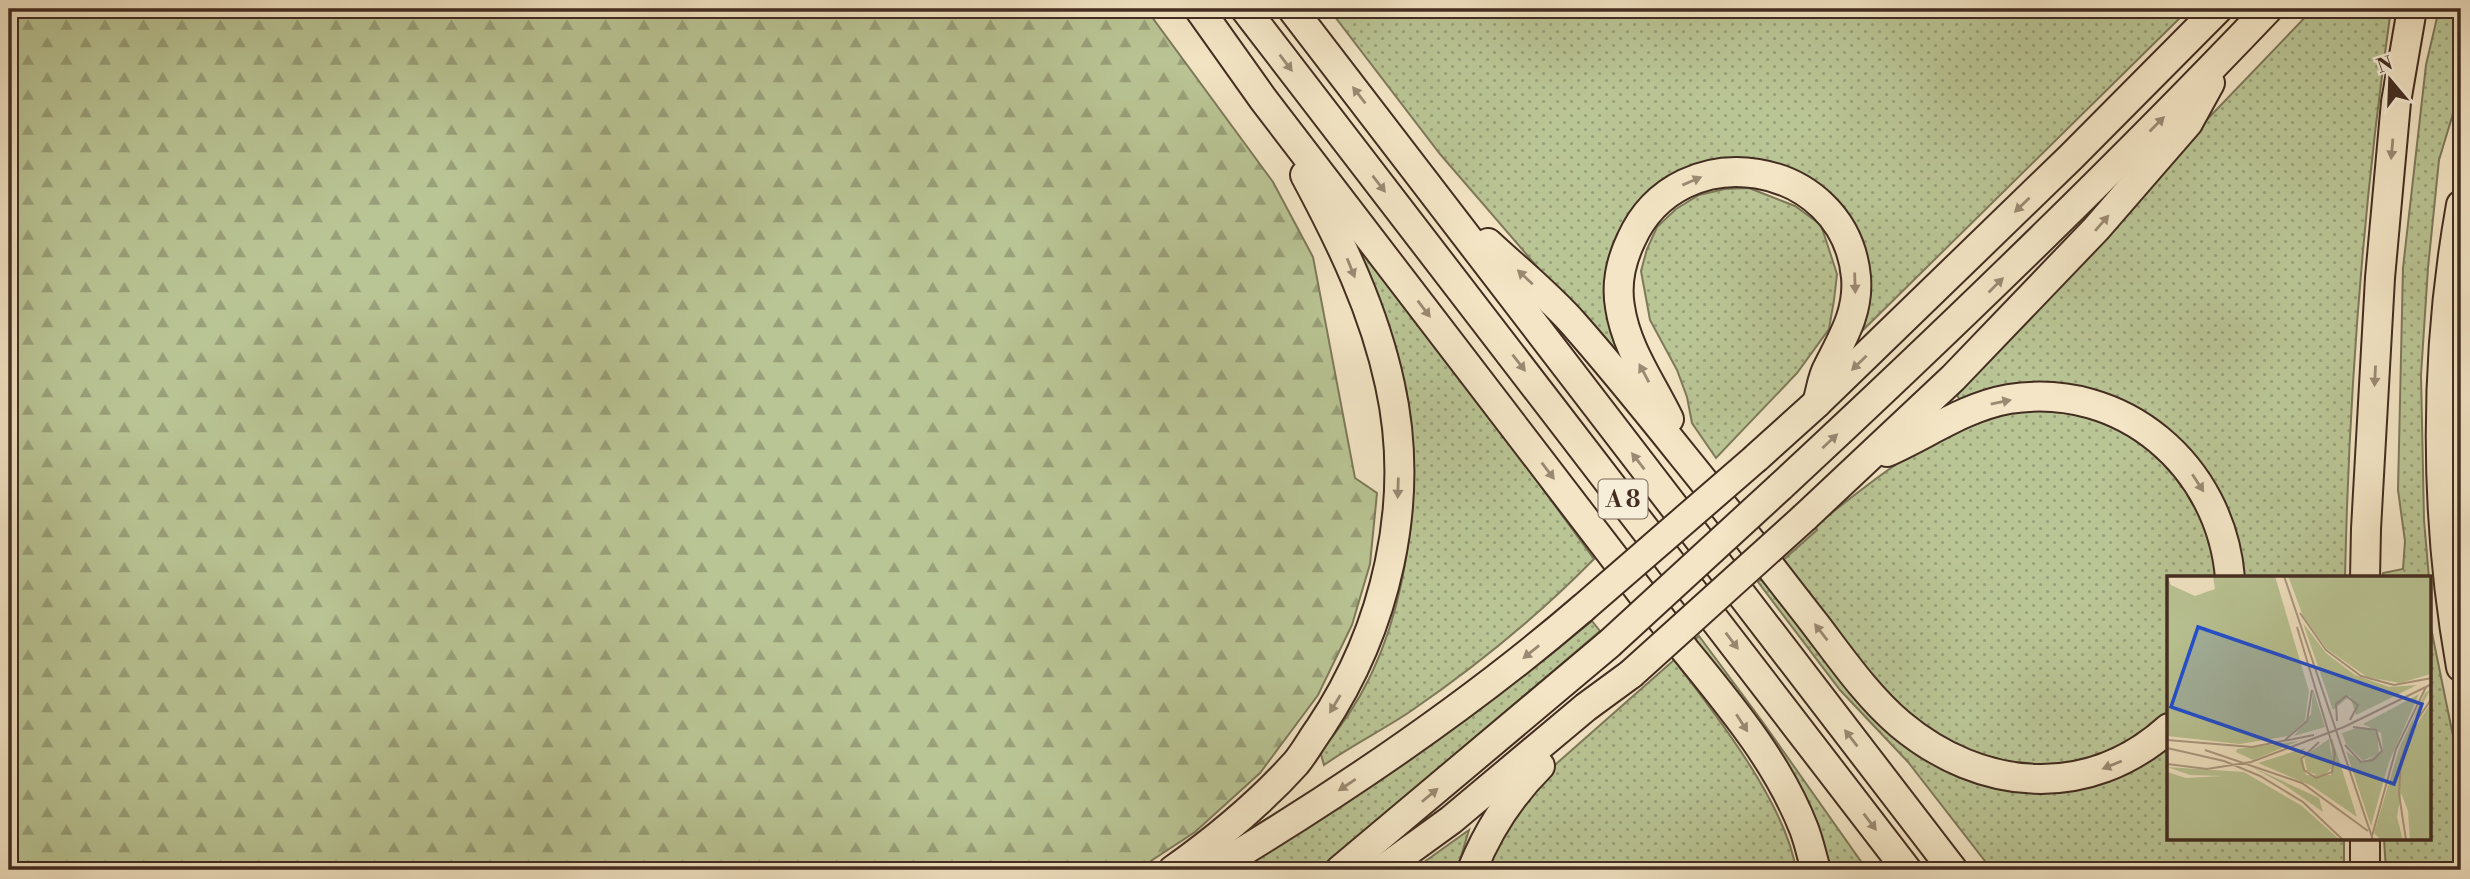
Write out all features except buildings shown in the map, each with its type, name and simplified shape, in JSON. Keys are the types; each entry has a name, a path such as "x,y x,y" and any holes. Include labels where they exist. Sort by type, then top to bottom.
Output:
{"highway":[{"path":"1199,9 1263,99 1732,708 1786,790 1804,829 1816,870"},
{"name":"A 8","path":"1245,9 1907,870"},
{"name":"A 8","path":"1292,9 1953,870"},
{"path":"1212,870 1298,819 1434,725 1529,654 1583,608 1817,402 2071,158 2218,9"},
{"path":"1340,870 1609,644 1780,488 1981,299 2268,9"},
{"path":"2365,576 2380,278 2396,102 2412,9"},
{"path":"1472,870 1485,839 1517,789 1621,682 1865,461 2004,327 2096,229 2188,123 2224,56"},
{"path":"1173,870 1248,813 1297,761 1335,705 1359,660 1380,606 1390,563 1397,510 1399,450 1396,419 1388,376 1372,321 1346,256 1263,99"},
{"path":"1684,456 1668,417 1631,348 1622,321 1618,288 1625,254 1636,229 1660,199 1673,189 1691,181 1728,172 1764,174 1784,180 1800,189 1832,215 1839,226 1852,258 1856,297 1850,325 1826,369 1817,402"},
{"path":"1430,188 1571,321 1684,456 1863,685 1899,723 1936,751 1975,769 1999,776 2033,780 2063,779 2086,774 2127,758 2145,748 2167,730"},
{"path":"2461,205 2444,337 2441,439 2444,524 2454,627 2461,667"},
{"path":"1865,461 1909,442 1960,414 2007,400 2060,399 2110,411 2130,419 2153,435 2189,470 2201,487 2222,531 2230,576"},
{"path":"1382,870 1451,820 1586,707 1621,682"},
{"path":"2365,840 2365,870"}],"green space":[{"path":"9,9 1146,9 1273,182 1313,257 1355,478 1377,493 1370,564 1352,625 1318,695 1260,773 1195,832 1137,870 9,870"},
{"path":"1329,9 2189,9 1857,336 1866,286 1792,172 1640,203 1619,237 1604,283 1613,327 1621,347 1614,356 1440,154"},
{"path":"2313,9 2391,9 2359,293 2345,576 2244,576 2227,510 2205,469 2174,434 2131,405 2116,400 2022,385 2009,385 1959,399 1957,395 2107,235 2197,130"},
{"path":"2439,9 2461,9 2461,78 2439,160 2421,375 2424,520 2429,576 2383,576 2383,573 2403,569 2405,541 2398,490 2403,268 2426,65"},
{"path":"1749,188 1795,206 1821,225 1837,274 1834,300 1829,329 1797,373 1716,458 1692,423 1687,397 1677,370 1650,320 1641,271 1657,227 1676,209 1699,195 1725,189"},
{"path":"1344,226 1483,407 1594,559 1529,620 1459,676 1411,711 1324,765 1320,751 1349,713 1372,672 1390,627 1402,580 1412,483 1406,388 1399,387"},
{"path":"2044,411 2084,416 2107,423 2139,441 2168,467 2201,514 2210,536 2218,576 2167,576 2167,713 2146,732 2093,758 2045,767 2004,763 1948,743 1910,716 1885,693 1782,561 1817,530 1815,527 1819,523 1907,457 1956,429 1981,419 2011,412"},
{"path":"1763,578 1929,761 1990,785 2021,791 2052,792 2082,788 2112,779 2167,746 2167,840 2344,840 2344,870 1992,870 1908,762 1840,690 1758,582"},
{"path":"1592,621 1600,631 1321,870 1235,870 1418,751 1506,688"},
{"path":"2432,633 2461,775 2461,870 2386,870 2384,840 2432,840"},
{"path":"1699,636 1867,870 1826,870 1693,641"},
{"path":"1674,660 1728,732 1764,789 1790,844 1796,870 1487,870 1488,862 1515,812 1556,764"},
{"path":"1469,830 1457,870 1413,870"}]}
